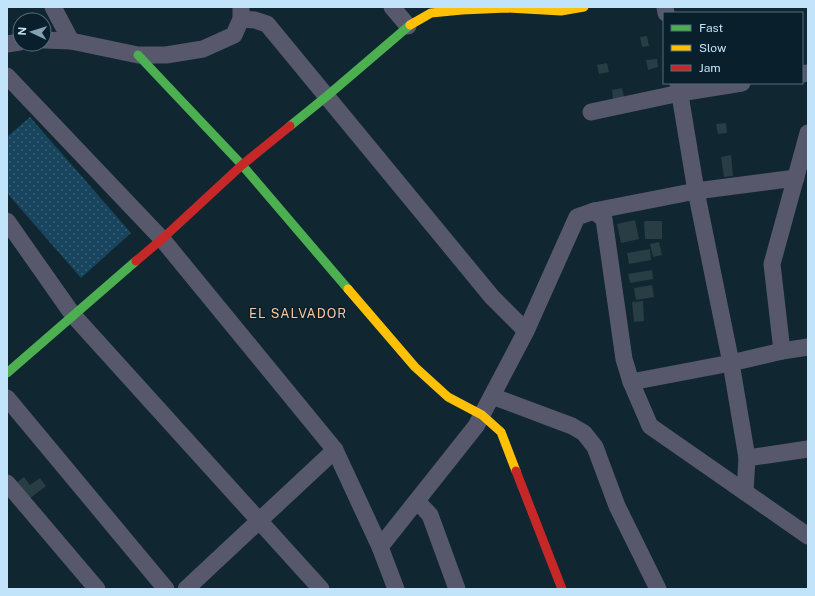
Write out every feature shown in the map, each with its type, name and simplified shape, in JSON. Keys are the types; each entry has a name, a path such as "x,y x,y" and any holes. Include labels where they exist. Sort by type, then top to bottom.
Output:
{"street":[{"path":"53,7 71,41"},
{"path":"392,7 408,26"},
{"path":"7,373 162,239 242,165 327,96 408,26 431,13 507,7 561,11 584,7"},
{"path":"52,40 71,41 138,55 166,56 203,49 234,35 241,13 267,24 492,297 526,331"},
{"path":"138,55 242,165 415,367 448,397 482,415 501,432 562,589"},
{"path":"7,76 162,239 334,450 380,547 396,589"},
{"path":"591,112 679,88 729,84"},
{"path":"679,88 696,191 731,363 747,458 745,492"},
{"path":"782,351 772,264 808,133"},
{"path":"380,547 476,426 526,331 577,217 594,211 696,191 796,178"},
{"path":"594,211 604,219 624,359 631,382 650,426 808,536"},
{"path":"7,221 73,315 321,589"},
{"path":"631,382 808,347"},
{"path":"492,396 572,426 584,433 595,447 618,506 658,589"},
{"path":"7,398 166,589"},
{"path":"747,458 808,449"},
{"path":"186,589 334,450"},
{"path":"7,483 97,589"},
{"path":"417,501 430,514 457,589"}],"shaded area":[{"path":"30,117 131,233 81,278 7,193 7,137"}],"building":[{"path":"647,36 649,46 642,47 640,37"},
{"path":"657,59 658,67 648,70 646,60"},
{"path":"607,63 609,72 599,74 597,65"},
{"path":"622,88 624,97 613,99 612,90"},
{"path":"726,123 727,133 718,134 716,124"},
{"path":"731,155 733,176 724,177 721,157"},
{"path":"635,220 639,239 621,243 617,224"},
{"path":"644,221 662,221 662,239 645,239"},
{"path":"659,242 662,255 653,257 650,244"},
{"path":"650,249 651,260 629,264 627,253"},
{"path":"652,270 653,279 630,283 628,274"},
{"path":"652,285 654,297 636,300 634,288"},
{"path":"643,301 644,321 634,322 632,302"},
{"path":"24,477 30,485 40,478 46,486 29,499 16,483"}],"traffic: fast":[{"path":"290,126 410,25"},
{"path":"138,55 242,165 348,289"},
{"path":"7,373 136,261"}],"traffic: slow":[{"path":"410,25 431,13 507,8 561,11 584,7"},
{"path":"348,289 415,367 448,397 482,415 501,432 516,471"}],"traffic: jam":[{"path":"136,261 242,165 290,126"},
{"path":"516,471 562,589"}],"district":[{"name":"EL SALVADOR","path":"298,313"}]}
